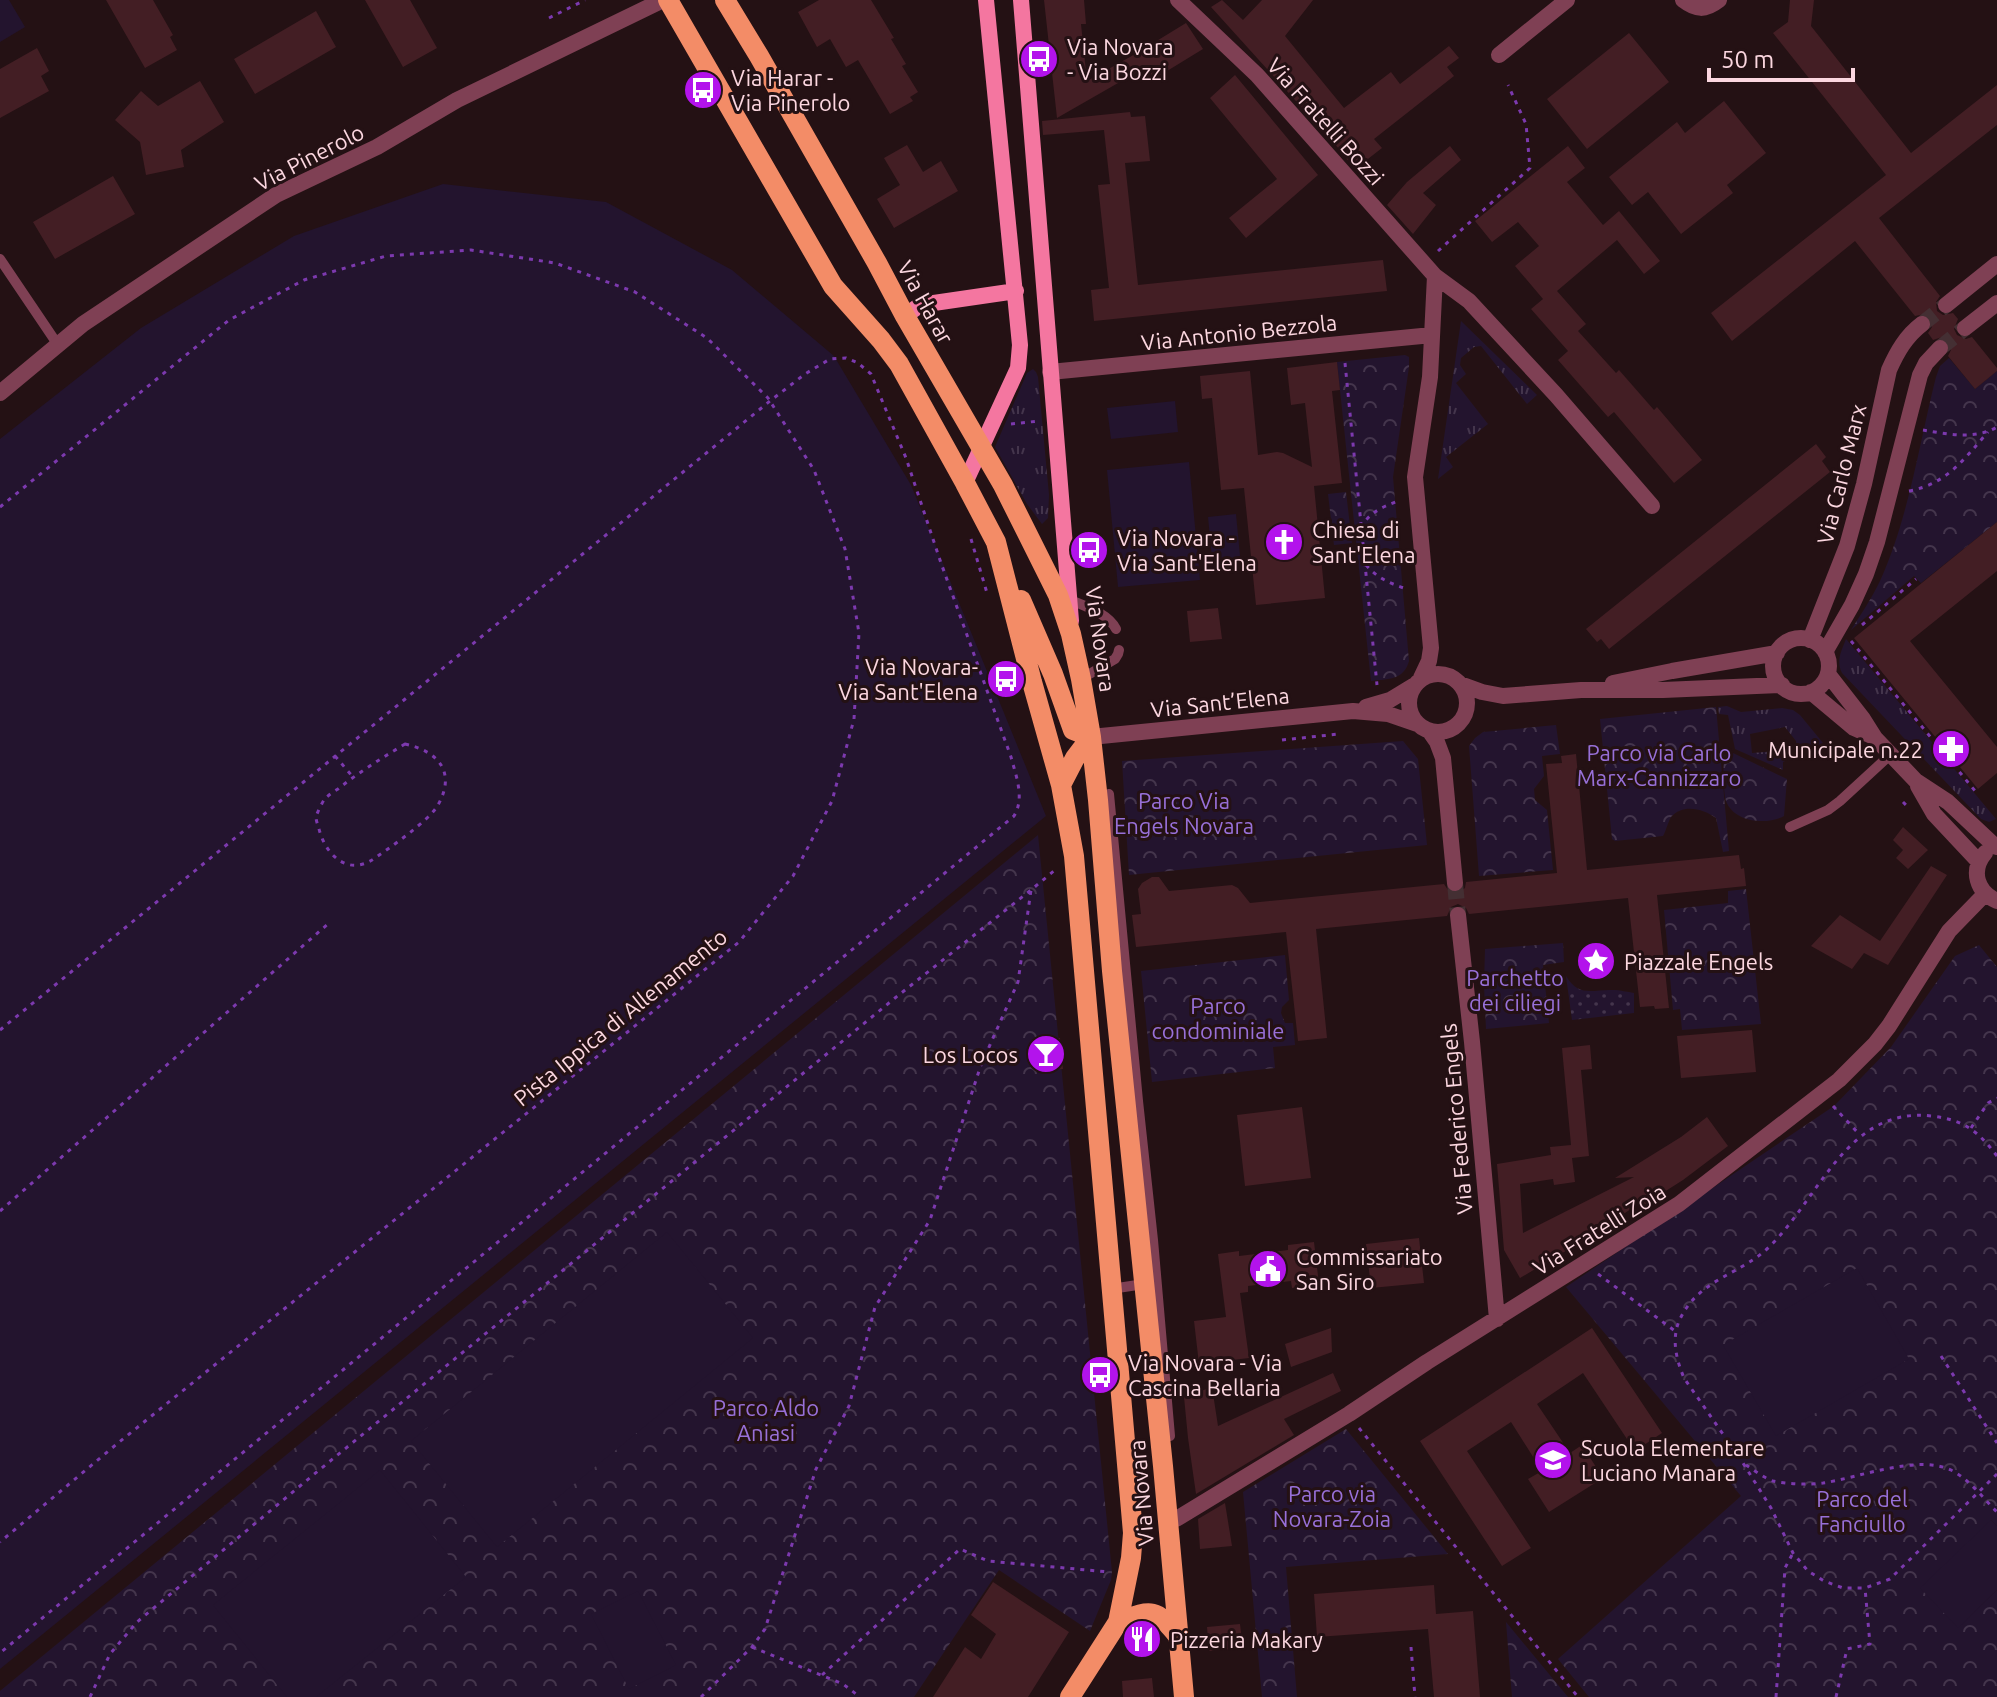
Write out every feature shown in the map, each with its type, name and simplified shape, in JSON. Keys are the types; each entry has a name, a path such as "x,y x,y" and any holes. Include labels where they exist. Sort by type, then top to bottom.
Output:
{"main road":[{"path":"665,0 833,286 899,364 965,483"},
{"name":"Via Harar","path":"725,0 1064,598 1071,634"},
{"name":"Via Novara","path":"965,483 996,542 1061,785 1074,856 1133,1533 1118,1622"},
{"path":"996,542 1053,674 1073,730 1091,737 1075,758 1061,785"},
{"name":"Via Novara","path":"1071,634 1091,737 1184,1697"},
{"path":"1070,1697 1118,1622 1144,1613 1159,1615 1178,1636"}],"street":[{"name":"Via Pinerolo","path":"0,393 83,324 276,195 377,147 457,100 665,0"},
{"path":"965,483 1018,368 1020,353 986,0"},
{"name":"Via Novara","path":"1021,0 1064,598"},
{"name":"Via Fratelli Bozzi","path":"1178,0 1257,75 1435,276 1469,301 1652,506"},
{"path":"1499,55 1567,0"},
{"path":"1683,0 1693,8 1710,7 1719,0"},
{"path":"1946,305 1997,264"},
{"path":"1435,276 1430,377 1415,477 1431,648 1429,661 1410,693 1408,703 1409,712 1437,742 1443,758 1455,883"},
{"path":"905,316 920,305 1016,291"},
{"path":"1965,328 1997,303"},
{"name":"Via Carlo Marx","path":"1810,640 1847,546 1889,370 1906,340 1922,324"},
{"name":"Via Antonio Bezzola","path":"1050,372 1432,335"},
{"path":"1825,652 1866,574 1920,375 1940,348"},
{"path":"1020,353 1050,372"},
{"path":"1792,640 1810,640 1825,652 1829,661 1828,674 1820,686 1811,692 1795,693 1782,685 1774,672 1777,653 1792,640"},
{"path":"1424,728 1440,733 1450,730 1464,717 1467,707 1467,697 1439,665 1431,648"},
{"path":"1581,690 1777,653"},
{"path":"1418,682 1430,674 1440,673 1482,692 1513,696"},
{"path":"1828,674 1890,755 1916,781 1948,802 1996,846 1979,862 1934,814 1916,781"},
{"name":"Via Sant’Elena","path":"1353,711 1390,700 1418,682"},
{"path":"1464,717 1489,703 1513,696 1581,690 1782,685"},
{"path":"1811,692 1854,728 1875,738"},
{"name":"Via Sant’Elena","path":"1091,737 1353,711 1388,714 1424,728"},
{"name":"Via Fratelli Zoia","path":"1168,1522 1339,1420 1679,1204 1839,1080 1889,1026 1949,931 1991,898 1977,880 1979,862"},
{"name":"Via Federico Engels","path":"1458,915 1497,1319"}],"lane":[{"path":"0,259 58,345"},
{"path":"1864,484 1890,491"},
{"path":"1064,598 1107,618 1116,629"},
{"path":"1081,679 1115,659 1119,650"},
{"path":"1790,827 1828,810 1890,755"},
{"path":"1109,794 1173,1478"},
{"path":"1111,1289 1144,1284"}],"path":[{"path":"549,18 585,0"},
{"path":"1431,257 1530,168 1526,124 1508,85"},
{"name":"Pista Ippica di Allenamento","path":"0,507 229,320 304,280 386,256 471,250 499,254 555,263 635,292 707,338 770,401 814,470 845,549 859,633 854,719 832,801 793,876 739,942 118,1443 0,1542"},
{"path":"0,1030 805,374 830,359 846,358 871,374 906,458 1011,757 1020,807 1014,816 0,1653"},
{"path":"1345,359 1377,685"},
{"path":"1011,424 1039,421"},
{"path":"1909,491 1938,482 1988,432 1997,427"},
{"path":"1923,430 1958,435 1988,432"},
{"path":"1361,528 1375,512 1398,501"},
{"path":"970,536 991,606"},
{"path":"1365,564 1385,581 1407,589"},
{"path":"1859,627 1916,579"},
{"path":"1848,637 1976,792"},
{"path":"1234,698 1267,695"},
{"path":"1282,740 1339,734"},
{"path":"405,744 421,748 437,758 444,772 444,788 437,807 410,832 367,863 350,866 336,859 322,843 316,817 325,799 353,777 405,744"},
{"path":"335,756 353,777"},
{"path":"90,1697 110,1654 137,1622 870,1018 1055,870"},
{"path":"701,1697 752,1647 765,1629 816,1469 849,1406 875,1307 930,1220 981,1065 1018,982 1031,890"},
{"path":"0,1211 329,923"},
{"path":"1971,1128 1988,1103 1997,1098"},
{"path":"1827,1100 1860,1135"},
{"path":"1997,1156 1971,1128 1946,1118 1907,1115 1886,1120 1860,1135 1844,1151 1769,1247 1750,1262 1701,1289 1681,1316 1675,1331 1679,1367 1684,1378 1743,1463 1771,1508 1793,1553 1808,1571 1824,1581 1843,1588 1865,1588 1890,1579 1997,1474"},
{"path":"1592,1270 1675,1331"},
{"path":"1941,1356 1997,1443"},
{"path":"1354,1422 1578,1697"},
{"path":"1743,1463 1773,1481 1811,1484 1867,1472 1933,1465 1951,1470 1997,1512"},
{"path":"822,1675 960,1549 988,1561 1112,1572"},
{"path":"1776,1697 1785,1568 1793,1553"},
{"path":"1836,1697 1847,1649 1870,1644 1865,1588"},
{"path":"752,1647 843,1684 860,1697"},
{"path":"1411,1647 1415,1697"}],"green space":[{"path":"0,0 9,0 25,27 0,42"},
{"path":"443,184 606,202 732,270 834,356 911,485 1046,816 0,1669 0,439 141,328 294,236"},
{"path":"1461,321 1537,395 1527,404 1481,346 1474,347 1461,358 1460,365 1466,374 1456,383 1488,424 1446,457 1453,467 1438,479"},
{"path":"1409,357 1409,367 1393,477 1409,661 1399,675 1371,681 1337,362"},
{"path":"1949,358 1975,389 1997,371 1997,522 1921,583 1914,576 1851,630 1877,587 1890,557 1906,506 1936,377 1940,366"},
{"path":"1033,369 1038,377 1049,495 1048,518 1042,524 995,447 1027,373"},
{"path":"1175,401 1178,432 1111,439 1107,408"},
{"path":"1189,462 1200,580 1118,587 1107,470"},
{"path":"1346,492 1352,543 1334,545 1328,494"},
{"path":"1236,514 1241,566 1213,569 1208,517"},
{"path":"1846,639 1996,819 1989,822 1981,819 1842,673 1839,660"},
{"path":"1727,706 1741,712 1782,708 1793,710 1823,743 1809,757 1798,759 1796,741 1785,727 1750,734 1752,753 1788,750 1789,759 1783,762 1783,770 1735,749 1728,715 1719,714 1718,707"},
{"name":"Parco via Carlo Marx-Cannizzaro","path":"1716,707 1729,851 1723,852 1716,818 1694,809 1681,810 1671,817 1663,836 1612,839 1600,719"},
{"path":"1556,725 1560,754 1542,756 1544,776 1534,789 1535,800 1547,810 1553,870 1479,876 1469,746 1483,732"},
{"name":"Parco Via Engels Novara","path":"1403,741 1418,759 1427,845 1129,875 1122,761"},
{"path":"1733,753 1787,779 1784,816 1769,821 1752,820 1730,808 1725,797 1723,755"},
{"name":"Parco Aldo Aniasi","path":"1038,835 1112,1572 1090,1631 999,1570 914,1697 0,1697 0,1691"},
{"path":"1746,889 1761,1024 1682,1030 1680,1009 1673,1010 1664,910 1728,903 1728,891"},
{"name":"Parchetto dei ciliegi","path":"1563,943 1564,962 1543,965 1549,1023 1486,1029 1485,949"},
{"name":"Parco del Fanciullo","path":"1979,945 1997,967 1997,1526 1991,1520 1958,1627 1997,1590 1997,1697 1589,1697 1558,1659 1741,1496 1566,1287 1834,1106 1891,1047 1955,956"},
{"name":"Parco condominiale","path":"1285,955 1289,1000 1281,1013 1285,1023 1293,1023 1295,1045 1273,1047 1275,1068 1152,1082 1141,971"},
{"path":"1566,976 1581,990 1634,993 1634,1013 1572,1020"},
{"path":"667,1232 753,1338 497,1547 411,1441"},
{"path":"1857,1268 1909,1359 1776,1436 1723,1345"},
{"name":"Parco via Novara-Zoia","path":"1346,1429 1448,1554 1286,1567 1297,1697 1262,1697 1243,1492"},
{"path":"380,1470 466,1577 316,1697 287,1697 213,1605"},
{"path":"1991,1520 1997,1526 1997,1590 1958,1628 1920,1588"},
{"path":"638,1591 676,1665 629,1689 591,1614"},
{"path":"1506,1622 1568,1697 1512,1697"}],"building":[{"path":"106,0 153,0 173,35 170,37 177,50 145,68"},
{"path":"365,0 410,0 437,48 403,67"},
{"path":"819,0 871,0 894,38 891,39 906,64 902,66 918,92 910,97 913,101 890,114 858,60 846,67 830,39 817,47 798,12"},
{"path":"1044,0 1084,0 1086,24 1081,24 1087,81 1186,23 1203,49 1154,79 1146,67 1057,118"},
{"path":"1222,0 1243,20 1262,0 1313,0 1285,36 1344,108 1391,72 1400,84 1449,46 1459,58 1447,67 1454,76 1374,139 1382,148 1355,169 1306,108 1304,110 1211,7"},
{"path":"1790,0 1814,0 1811,26 1911,153 1997,85 1997,125 1879,218 1940,296 1936,302 1937,311 1943,315 1953,313 1958,319 1954,329 1957,335 1966,339 1972,337 1997,368 1975,389 1948,356 1951,350 1948,341 1942,337 1933,340 1928,333 1932,327 1931,318 1925,314 1915,316 1855,241 1732,341 1711,313 1886,175 1773,33 1788,22"},
{"path":"316,11 336,47 255,94 234,59"},
{"path":"1629,33 1669,82 1587,149 1547,99"},
{"path":"37,48 49,71 41,76 49,91 0,118 0,69"},
{"path":"1235,75 1318,175 1246,238 1229,218 1277,179 1210,98"},
{"path":"200,81 224,122 181,150 184,167 146,175 140,142 115,120 141,91 158,106"},
{"path":"1724,101 1766,153 1727,185 1733,193 1681,234 1648,192 1632,205 1609,177 1677,122 1685,133"},
{"path":"1130,112 1131,117 1145,116 1150,161 1125,163 1138,285 1383,260 1387,291 1094,321 1091,290 1109,288 1098,185 1110,184 1104,130 1043,135 1042,121"},
{"path":"907,145 923,172 941,161 958,191 894,228 877,199 900,185 884,158"},
{"path":"1450,146 1461,160 1423,193 1436,205 1413,234 1387,205 1407,182"},
{"path":"1568,146 1585,168 1567,182 1603,225 1619,211 1660,261 1644,274 1617,240 1557,291 1586,324 1578,331 1616,373 1619,370 1654,410 1657,407 1702,460 1674,483 1614,412 1608,417 1558,360 1568,351 1531,309 1543,299 1515,266 1539,246 1518,222 1492,242 1475,221"},
{"path":"113,176 135,214 55,259 33,222"},
{"path":"1337,362 1340,390 1332,391 1342,483 1314,486 1325,598 1256,605 1244,488 1221,490 1212,398 1202,399 1200,376 1250,371 1258,455 1283,453 1312,467 1305,403 1291,405 1287,368"},
{"path":"1816,444 1826,457 1822,461 1830,472 1609,649 1601,639 1597,642 1586,629"},
{"path":"1997,522 1997,571 1910,641 1997,747 1997,773 1978,789 1854,638"},
{"path":"1218,608 1222,639 1190,642 1187,611"},
{"path":"1576,754 1587,870 1739,855 1741,869 1744,868 1746,886 1657,895 1669,1008 1640,1007 1628,898 1469,914 1466,908 1458,904 1451,907 1447,916 1316,929 1327,1038 1298,1041 1286,932 1136,947 1132,915 1141,914 1138,889 1152,877 1159,877 1169,891 1232,885 1250,903 1444,884 1450,893 1457,894 1465,888 1466,882 1557,873 1546,764 1562,763 1561,756"},
{"path":"1903,827 1928,850 1908,869 1896,858 1903,850 1893,840"},
{"path":"1931,866 1947,875 1888,965 1864,953 1852,969 1811,946 1840,915 1880,941"},
{"path":"1752,1030 1756,1072 1681,1078 1677,1036"},
{"path":"1060,1038 1063,1069 1038,1071 1034,1041"},
{"path":"1590,1045 1592,1069 1581,1070 1589,1156 1572,1158 1575,1182 1554,1185 1553,1179 1520,1184 1523,1233 1634,1177 1615,1178 1707,1117 1728,1146 1639,1208 1637,1205 1520,1278 1504,1250 1497,1164 1551,1155 1550,1147 1571,1145 1562,1048"},
{"path":"1302,1107 1311,1178 1245,1186 1237,1115"},
{"path":"1419,1238 1424,1283 1371,1288 1366,1244"},
{"path":"1314,1242 1319,1284 1292,1288 1291,1281 1248,1286 1248,1292 1240,1293 1249,1358 1199,1364 1194,1321 1226,1317 1218,1254 1239,1251 1239,1256 1288,1250 1288,1245"},
{"path":"1331,1328 1332,1352 1291,1367 1285,1344"},
{"path":"1592,1328 1662,1433 1635,1451 1583,1373 1537,1404 1570,1453 1582,1445 1603,1478 1549,1512 1528,1479 1542,1471 1511,1422 1467,1451 1531,1548 1502,1566 1420,1441"},
{"path":"1333,1373 1341,1391 1284,1419 1294,1435 1196,1494 1184,1397 1212,1387 1218,1426"},
{"path":"1225,1503 1232,1546 1200,1549 1198,1519"},
{"path":"993,1582 1069,1632 1028,1697 933,1697 965,1647 981,1659 996,1634 971,1615"},
{"path":"1434,1585 1436,1614 1473,1611 1480,1697 1434,1697 1428,1629 1317,1637 1314,1594"},
{"path":"1240,1624 1243,1648 1209,1651 1207,1627"},
{"path":"1152,1678 1154,1697 1123,1697 1122,1681"}],"tunnel":[{"path":"1922,324 1946,305"},
{"path":"1940,348 1965,328"},
{"path":"1455,883 1458,915"}],"place":[{"name":"Via Novara - Via Bozzi","path":"1039,59"},
{"name":"Via Harar - Via Pinerolo","path":"703,90"},
{"name":"Chiesa di Sant'Elena","path":"1284,542"},
{"name":"Via Novara - Via Sant'Elena","path":"1089,550"},
{"name":"Via Novara- Via Sant'Elena","path":"1006,679"},
{"name":"Municipale n.22","path":"1951,749"},
{"name":"Piazzale Engels","path":"1596,961"},
{"name":"Los Locos","path":"1046,1054"},
{"name":"Commissariato San Siro","path":"1268,1269"},
{"name":"Via Novara - Via Cascina Bellaria","path":"1100,1375"},
{"name":"Scuola Elementare Luciano Manara","path":"1553,1460"},
{"name":"Pizzeria Makary","path":"1142,1639"}]}
